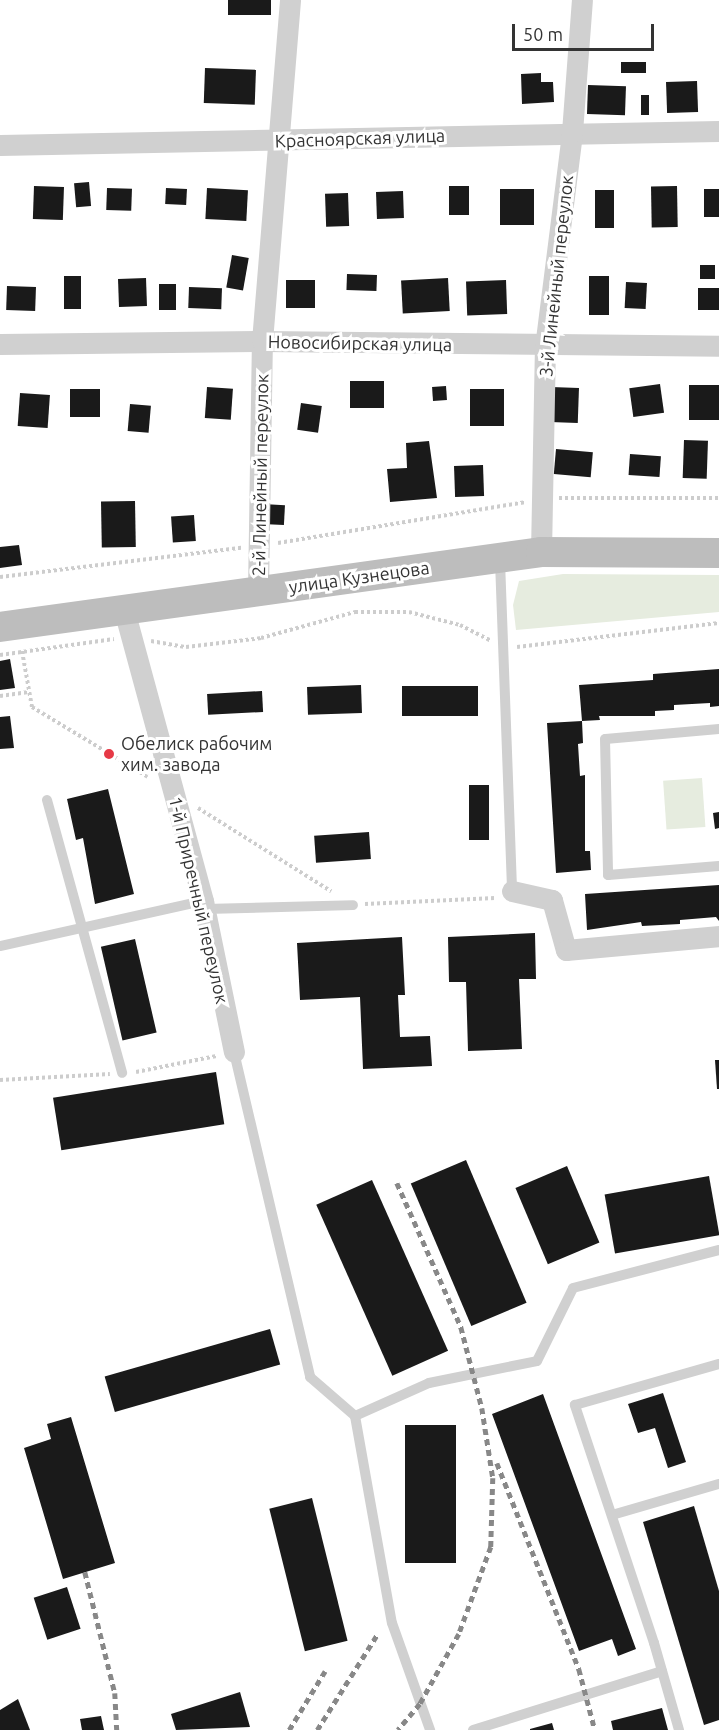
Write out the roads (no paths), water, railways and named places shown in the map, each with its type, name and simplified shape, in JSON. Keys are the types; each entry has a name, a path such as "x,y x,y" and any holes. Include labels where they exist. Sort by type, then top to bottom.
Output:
{"main road":[{"name":"улица Кузнецова","path":"0,627 128,623 258,591 541,552 719,553"}],"street":[{"name":"2-й Линейный переулок","path":"258,591 262,341 290,0"},
{"name":"3-й Линейный переулок","path":"541,552 545,347 572,132 582,0"},
{"name":"Красноярская улица","path":"0,145 278,141 572,132 719,131"},
{"name":"Новосибирская улица","path":"0,344 262,341 545,347 719,346"},
{"name":"1-й Приречный переулок","path":"128,623 204,905 234,1052"},
{"path":"512,891 552,900 566,950 719,936"}],"lane":[{"path":"500,557 512,891"},
{"path":"719,729 605,740 608,875 719,866"},
{"path":"47,800 122,1073"},
{"path":"0,946 83,926 204,905 353,905"},
{"path":"234,1052 310,1377 355,1416 392,1623 430,1730"},
{"path":"355,1416 429,1383 537,1361 573,1288 719,1250"},
{"path":"679,1730 575,1405 719,1364"},
{"path":"612,1515 719,1484"},
{"path":"473,1730 662,1671"}],"railway":[{"path":"397,1183 461,1327 482,1408 493,1478 491,1547 459,1634 420,1704 398,1730"},
{"path":"497,1463 579,1669 595,1730"},
{"path":"85,1572 115,1693 117,1730"},
{"path":"317,1730 378,1633"},
{"path":"289,1730 325,1671"}],"place":[{"name":"Обелиск рабочим хим. завода","path":"109,754"}]}
